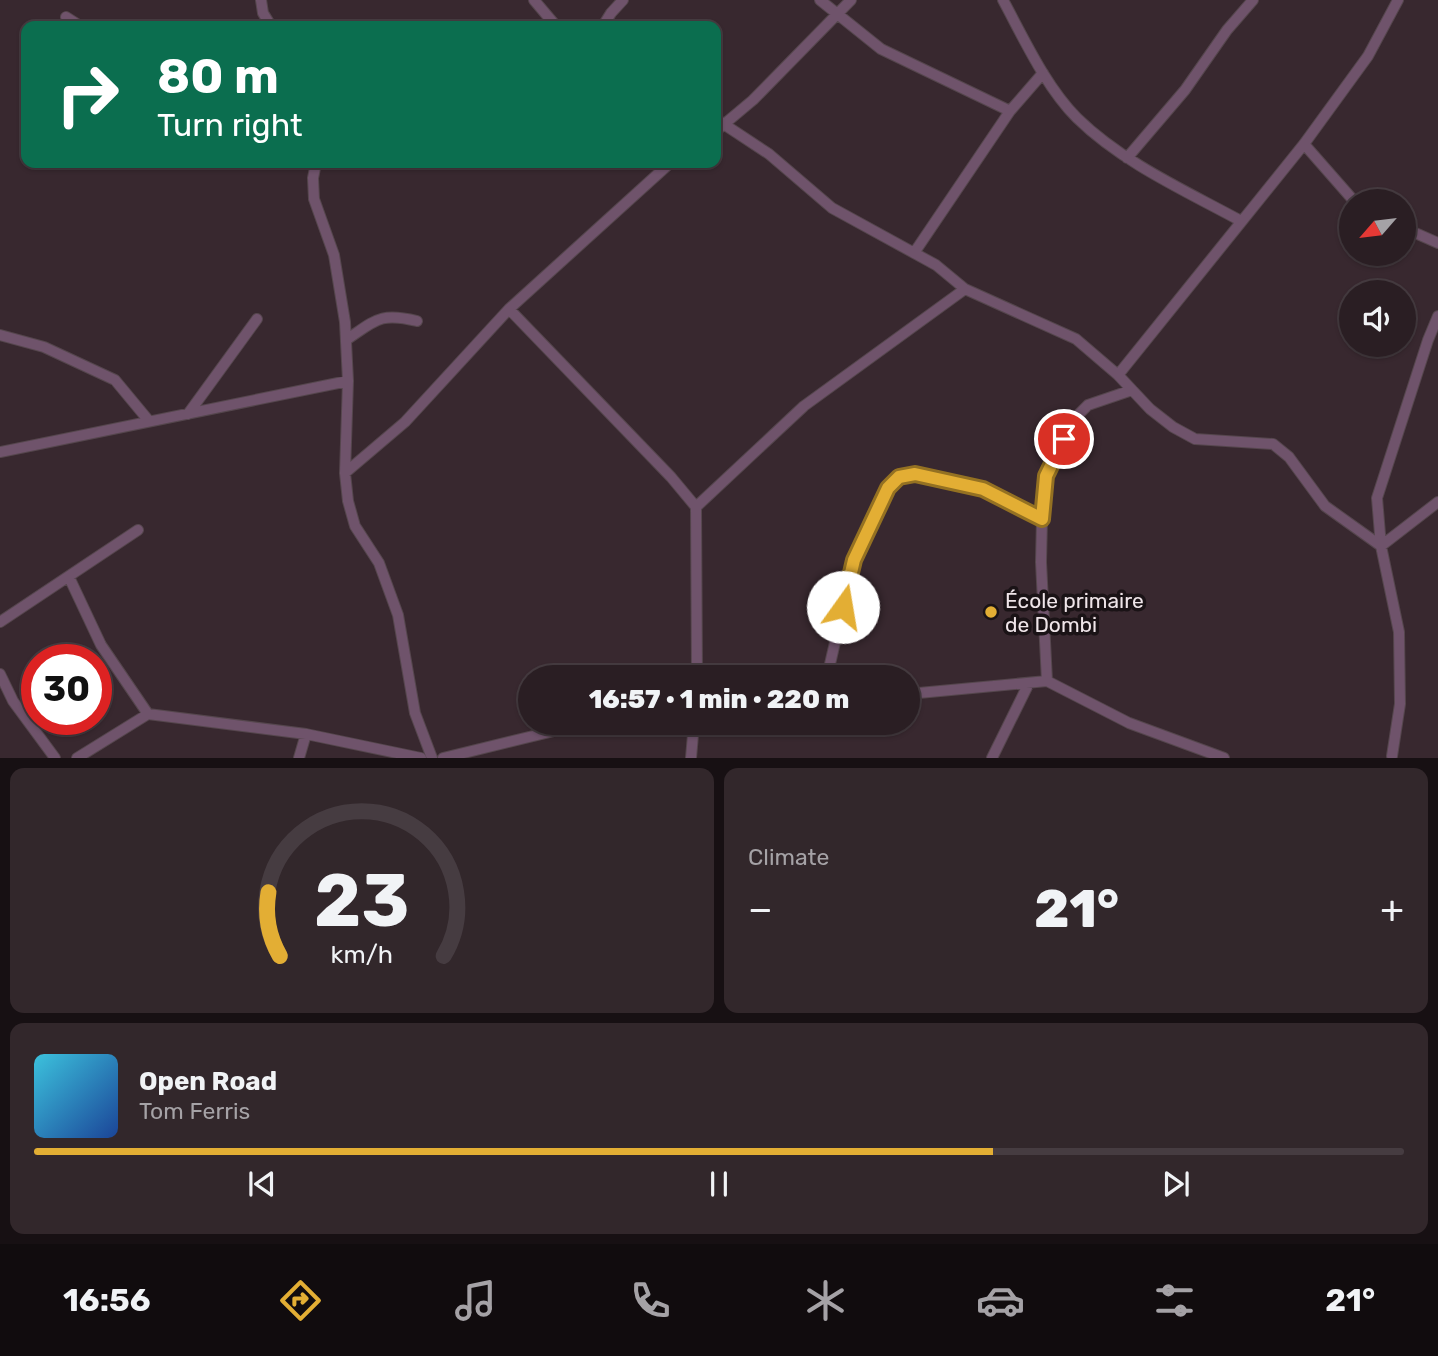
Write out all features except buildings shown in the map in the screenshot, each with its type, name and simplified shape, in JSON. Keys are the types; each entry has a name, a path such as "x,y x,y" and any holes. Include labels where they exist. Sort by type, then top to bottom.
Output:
{"street":[{"path":"261,0 263,13 268,21"},
{"path":"534,0 552,21"},
{"path":"606,21 623,0"},
{"path":"820,0 881,49 1010,111"},
{"path":"721,123 839,15 851,0"},
{"path":"1003,0 1043,73 1077,118 1127,158 1241,221"},
{"path":"1127,158 1185,90 1227,30 1254,0"},
{"path":"1118,375 1304,144 1368,56 1398,0"},
{"path":"66,17 72,21"},
{"path":"914,253 1010,111 1043,73"},
{"path":"721,126 769,154 832,208 936,265 965,289 1076,339 1173,428 1195,439 1273,444 1289,457 1325,506 1381,546"},
{"path":"1304,144 1343,189"},
{"path":"315,168 314,199 334,254 346,340 348,381 345,473 348,501 355,526 379,563 398,615 415,713 432,758"},
{"path":"345,473 405,422 509,309 664,168"},
{"path":"1416,233 1438,243"},
{"path":"696,507 804,405 965,289"},
{"path":"509,309 671,477 696,507 697,665"},
{"path":"346,340 377,319 395,316 417,321"},
{"path":"1394,757 1400,704 1399,632 1381,546 1377,498 1438,316"},
{"path":"188,414 257,319"},
{"path":"0,335 44,347 114,380 149,421"},
{"path":"1428,340 1438,351"},
{"path":"0,452 348,381"},
{"path":"1047,681 1041,562 1046,476 1073,420 1088,405 1132,390"},
{"path":"830,665 854,560 888,488 899,477 915,474 983,489 1042,519"},
{"path":"1381,546 1438,502"},
{"path":"0,622 138,530"},
{"path":"69,577 101,645 148,714"},
{"path":"0,674 13,702 55,758"},
{"path":"920,693 1047,681 1129,723 1224,758"},
{"path":"992,758 1029,683"},
{"path":"76,758 148,714 306,734 421,758"},
{"path":"299,758 306,734"},
{"path":"443,758 537,735"},
{"path":"691,758 693,735"}],"place":[{"name":"École primaire de Dombi","path":"991,612"}],"route":[{"path":"843,607 854,560 888,488 899,477 915,474 983,489 1042,519 1046,476 1064,439"}]}
